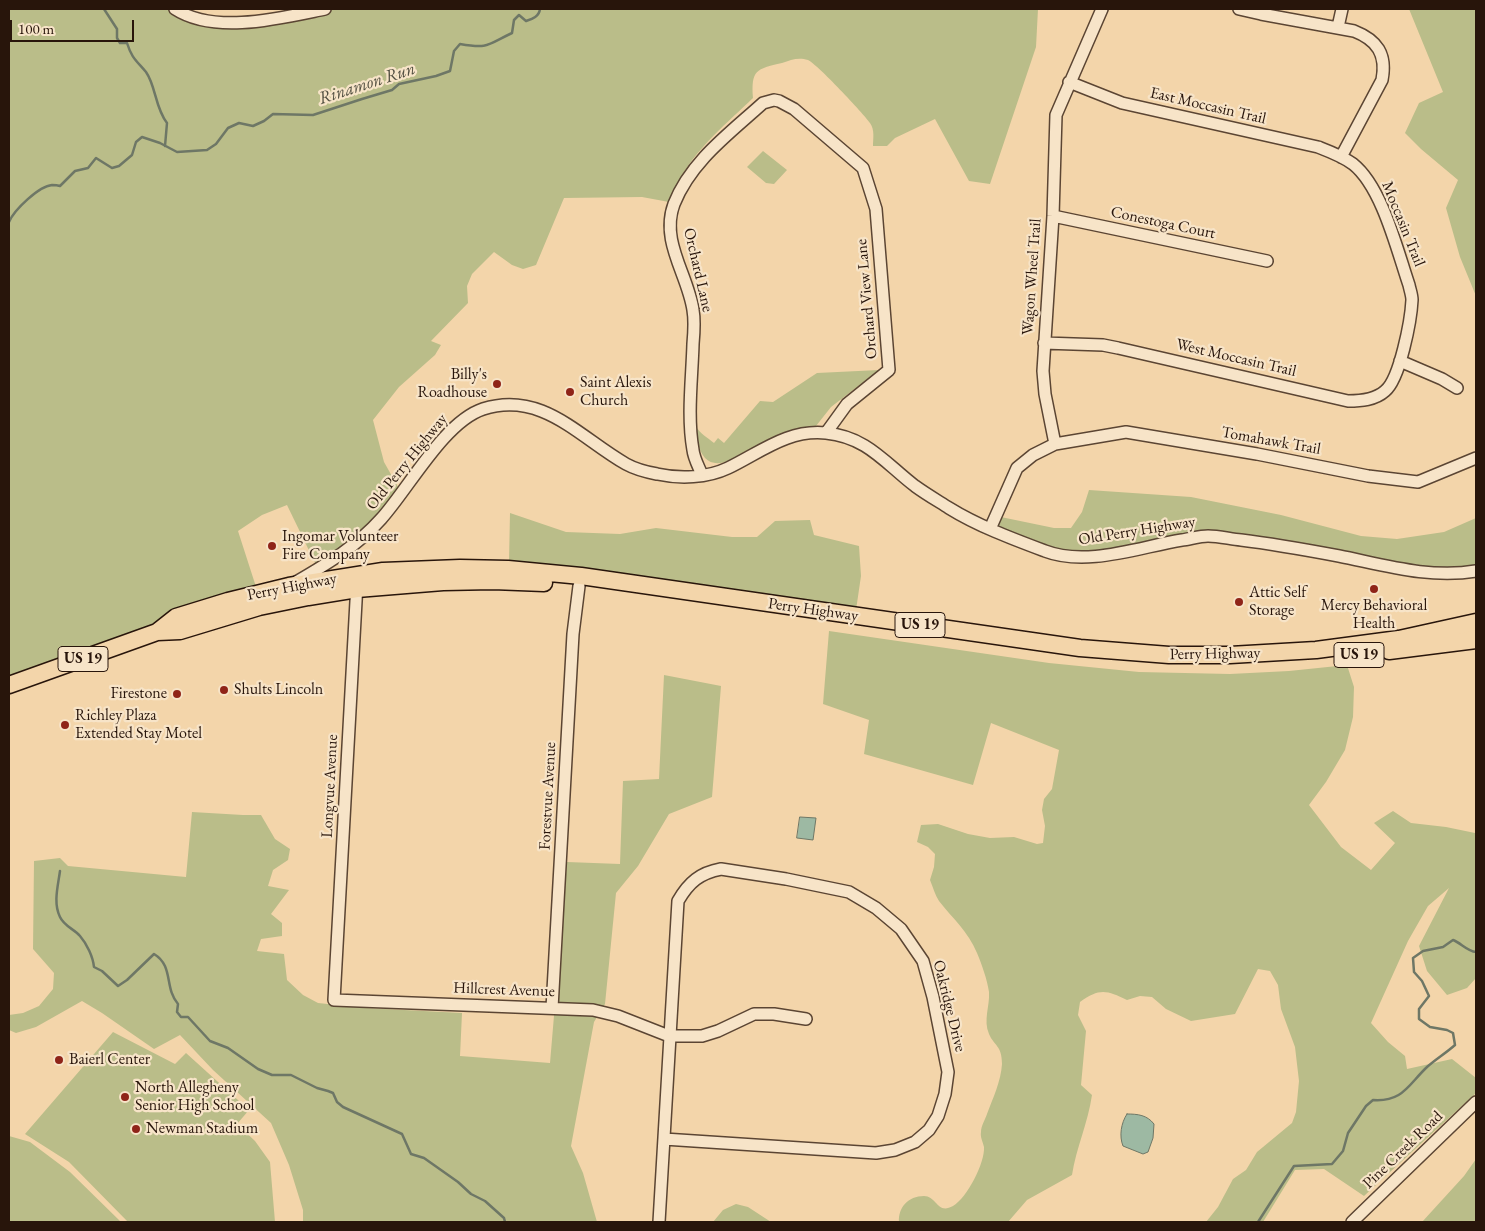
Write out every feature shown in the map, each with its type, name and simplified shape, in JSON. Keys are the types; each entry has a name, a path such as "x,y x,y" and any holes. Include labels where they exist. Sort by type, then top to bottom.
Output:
{"highway":[{"name":"Perry Highway","path":"9,685 157,632 180,631 287,593 357,582 412,569 508,569 560,574 1080,648 1169,655 1230,656 1316,650 1399,639 1476,622"},
{"name":"Perry Highway","path":"357,582 537,582 579,586 1050,655 1109,662 1169,666 1259,665 1318,661 1401,649"},
{"path":"1401,649 1476,640"}],"main road":[{"name":"Perry Highway","path":"1401,649 1476,630"}],"street":[{"path":"175,9 193,18 223,22 270,19 325,9"},
{"name":"Wagon Wheel Trail","path":"1055,444 1044,384 1044,343 1053,216 1056,115 1102,9"},
{"path":"1239,9 1338,27 1367,36 1375,43 1380,51 1384,66 1382,80 1341,156"},
{"path":"1338,27 1342,9"},
{"name":"East Moccasin Trail","path":"1069,82 1122,103 1318,147 1341,156"},
{"name":"Orchard Lane","path":"702,475 693,452 690,425 693,311 688,287 674,250 670,232 674,204 686,182 703,158 763,103 774,100 779,100 794,109 862,168"},
{"name":"Moccasin Trail","path":"1341,156 1354,165 1374,189 1409,285 1412,297 1411,311 1400,362"},
{"name":"Orchard View Lane","path":"826,433 847,404 889,370 876,209 862,168"},
{"name":"Conestoga Court","path":"1053,216 1267,261"},
{"name":"West Moccasin Trail","path":"1044,343 1118,348 1348,401 1376,397 1386,391 1400,362"},
{"path":"1400,362 1442,379 1457,388"},
{"name":"Old Perry Highway","path":"287,593 358,542 390,508 453,428 466,418 487,408 512,405 536,409 562,421 628,465 671,476 690,477 725,469 777,441 795,434 826,433 840,435 866,445 916,486 953,510 990,529 1049,553 1074,557 1099,556 1208,536 1264,542 1434,574 1476,571"},
{"name":"Tomahawk Trail","path":"1055,444 1126,432 1257,454 1368,476 1418,482 1476,458"},
{"path":"990,529 1017,468 1033,455 1055,444"},
{"name":"Longvue Avenue","path":"334,1000 357,582"},
{"name":"Forestvue Avenue","path":"552,1008 573,634 579,586"},
{"name":"Oakridge Drive","path":"659,1222 678,901 686,887 709,872 722,869 786,879 849,892 876,908 901,928 923,961 933,997 948,1072 945,1094 938,1116 929,1130 915,1142 895,1150 876,1153 664,1139"},
{"name":"Hillcrest Avenue","path":"334,1000 593,1010 618,1016 669,1036"},
{"path":"669,1036 702,1036 718,1031 754,1014 774,1014 806,1018"},
{"name":"Pine Creek Road","path":"1352,1222 1476,1102"}],"green space":[{"path":"9,9 175,9 211,21 325,9 1038,9 1036,47 990,184 969,181 935,119 895,138 887,146 873,146 873,132 870,123 813,63 808,60 795,59 761,69 754,76 753,98 696,155 679,180 669,202 642,197 564,198 536,265 523,269 512,265 494,252 472,274 467,286 468,303 431,341 441,345 435,355 399,387 373,420 384,462 402,494 390,508 318,569 287,505 262,515 238,531 258,593 9,685"},
{"path":"1409,9 1476,9 1476,296 1460,257 1446,208 1458,180 1405,133 1419,103 1443,92"},
{"path":"763,151 787,170 774,184 766,183 747,167"},
{"path":"879,370 831,407 816,426 782,433 738,457 720,463 712,462 705,458 700,450 696,438 695,425 702,434 714,443 718,438 724,443 760,401 773,402 817,373"},
{"path":"1089,490 1191,497 1281,515 1361,536 1397,539 1444,532 1476,518 1476,571 1463,573 1208,536 1074,557 990,529 996,516 1054,528 1071,528 1082,512"},
{"path":"510,513 566,532 620,534 656,528 732,537 757,537 775,521 810,520 814,535 859,546 861,576 856,610 509,563"},
{"path":"829,631 1049,663 1139,672 1230,674 1289,671 1347,665 1354,687 1353,717 1345,750 1326,782 1309,805 1341,847 1371,870 1395,843 1374,823 1393,811 1411,823 1446,827 1475,833 1476,835 1476,978 1467,988 1447,995 1427,971 1419,946 1449,888 1428,906 1408,941 1371,1023 1388,1042 1405,1056 1407,1069 1452,1059 1476,1078 1476,1093 1364,1196 1324,1169 1295,1170 1263,1222 1206,1222 1218,1207 1233,1179 1246,1170 1257,1152 1292,1123 1296,1112 1299,1081 1295,1047 1281,1009 1278,985 1270,971 1258,969 1235,1014 1191,1021 1166,1009 1152,997 1140,996 1127,1000 1114,994 1103,992 1093,994 1080,1002 1078,1015 1086,1031 1081,1085 1092,1095 1072,1175 1027,1200 1008,1222 899,1222 902,1208 913,1198 928,1197 940,1207 948,1208 964,1196 982,1162 984,1147 981,1136 982,1125 994,1096 1002,1064 1001,1053 987,1029 989,992 982,967 969,938 935,894 930,880 935,854 928,847 917,842 921,825 938,824 968,834 990,838 1014,837 1037,844 1043,843 1045,826 1042,810 1044,799 1052,789 1059,750 991,723 973,785 864,754 869,720 823,704"},
{"path":"664,675 721,686 712,797 669,814 638,866 616,893 605,1004 594,1022 571,1146 583,1173 597,1222 303,1222 303,1210 289,1165 271,1123 213,1070 180,1035 154,1049 82,1001 36,1027 16,1033 9,1030 9,1015 23,1013 39,1006 53,989 54,973 33,949 34,861 60,858 68,866 186,877 192,812 261,815 275,839 290,849 288,860 273,870 268,886 289,890 271,914 282,923 282,936 261,939 257,951 284,954 287,980 303,995 318,1003 366,1008 462,1013 460,1056 550,1063 567,862 620,864 623,781 659,779"},
{"name":"Newman Stadium","path":"113,1032 175,1064 186,1053 249,1110 237,1124 255,1141 270,1162 275,1222 128,1222 69,1162 25,1134"},
{"path":"9,1136 30,1142 70,1172 121,1222 9,1222"},
{"path":"1476,1159 1476,1222 1422,1222 1464,1176"},
{"path":"736,1204 748,1207 771,1222 713,1222 723,1210"}],"shaded area":[{"path":"800,817 816,818 813,840 797,838"},
{"path":"1127,1114 1142,1116 1154,1124 1153,1138 1148,1152 1143,1154 1123,1146 1121,1130"}],"waterway":[{"path":"104,9 117,29 117,38 120,43 127,43 133,56 146,72 152,84 160,111 167,123 165,146"},
{"name":"Rinamon Run","path":"9,222 27,199 47,186 60,186 75,171 88,168 96,158 112,168 119,166 132,155 136,142 142,137 160,143 177,152 207,150 216,144 228,128 239,123 253,126 273,114 313,115 392,90 399,84 450,71 454,51 460,44 488,45 512,33 514,20 519,15 526,21 537,16 540,9"},
{"path":"60,871 56,900 60,917 64,923 83,939 91,955 94,967 102,971 118,986 154,954 160,959 167,971 171,991 178,1004 177,1012 181,1017 188,1017 210,1041 228,1048 258,1069 272,1075 291,1075 317,1088 333,1093 337,1102 343,1107 402,1134 411,1154 424,1158 458,1182 471,1194 485,1201 504,1218 505,1222"},
{"path":"1258,1222 1294,1166 1332,1164 1343,1151 1348,1133 1366,1106 1373,1100 1391,1098 1404,1091 1427,1067 1455,1045 1453,1033 1430,1027 1419,1019 1419,1009 1429,996 1422,981 1414,972 1413,958 1423,951 1443,947 1453,940 1476,952"}],"place":[{"name":"Billy's Roadhouse","path":"497,384"},
{"name":"Saint Alexis Church","path":"570,392"},
{"name":"Ingomar Volunteer Fire Company","path":"272,546"},
{"name":"Mercy Behavioral Health","path":"1374,589"},
{"name":"Attic Self Storage","path":"1239,602"},
{"name":"Shults Lincoln","path":"224,690"},
{"name":"Firestone","path":"177,694"},
{"name":"Richley Plaza Extended Stay Motel","path":"65,725"},
{"name":"Baierl Center","path":"59,1060"},
{"name":"North Allegheny Senior High School","path":"125,1097"},
{"name":"Newman Stadium","path":"136,1129"}]}
